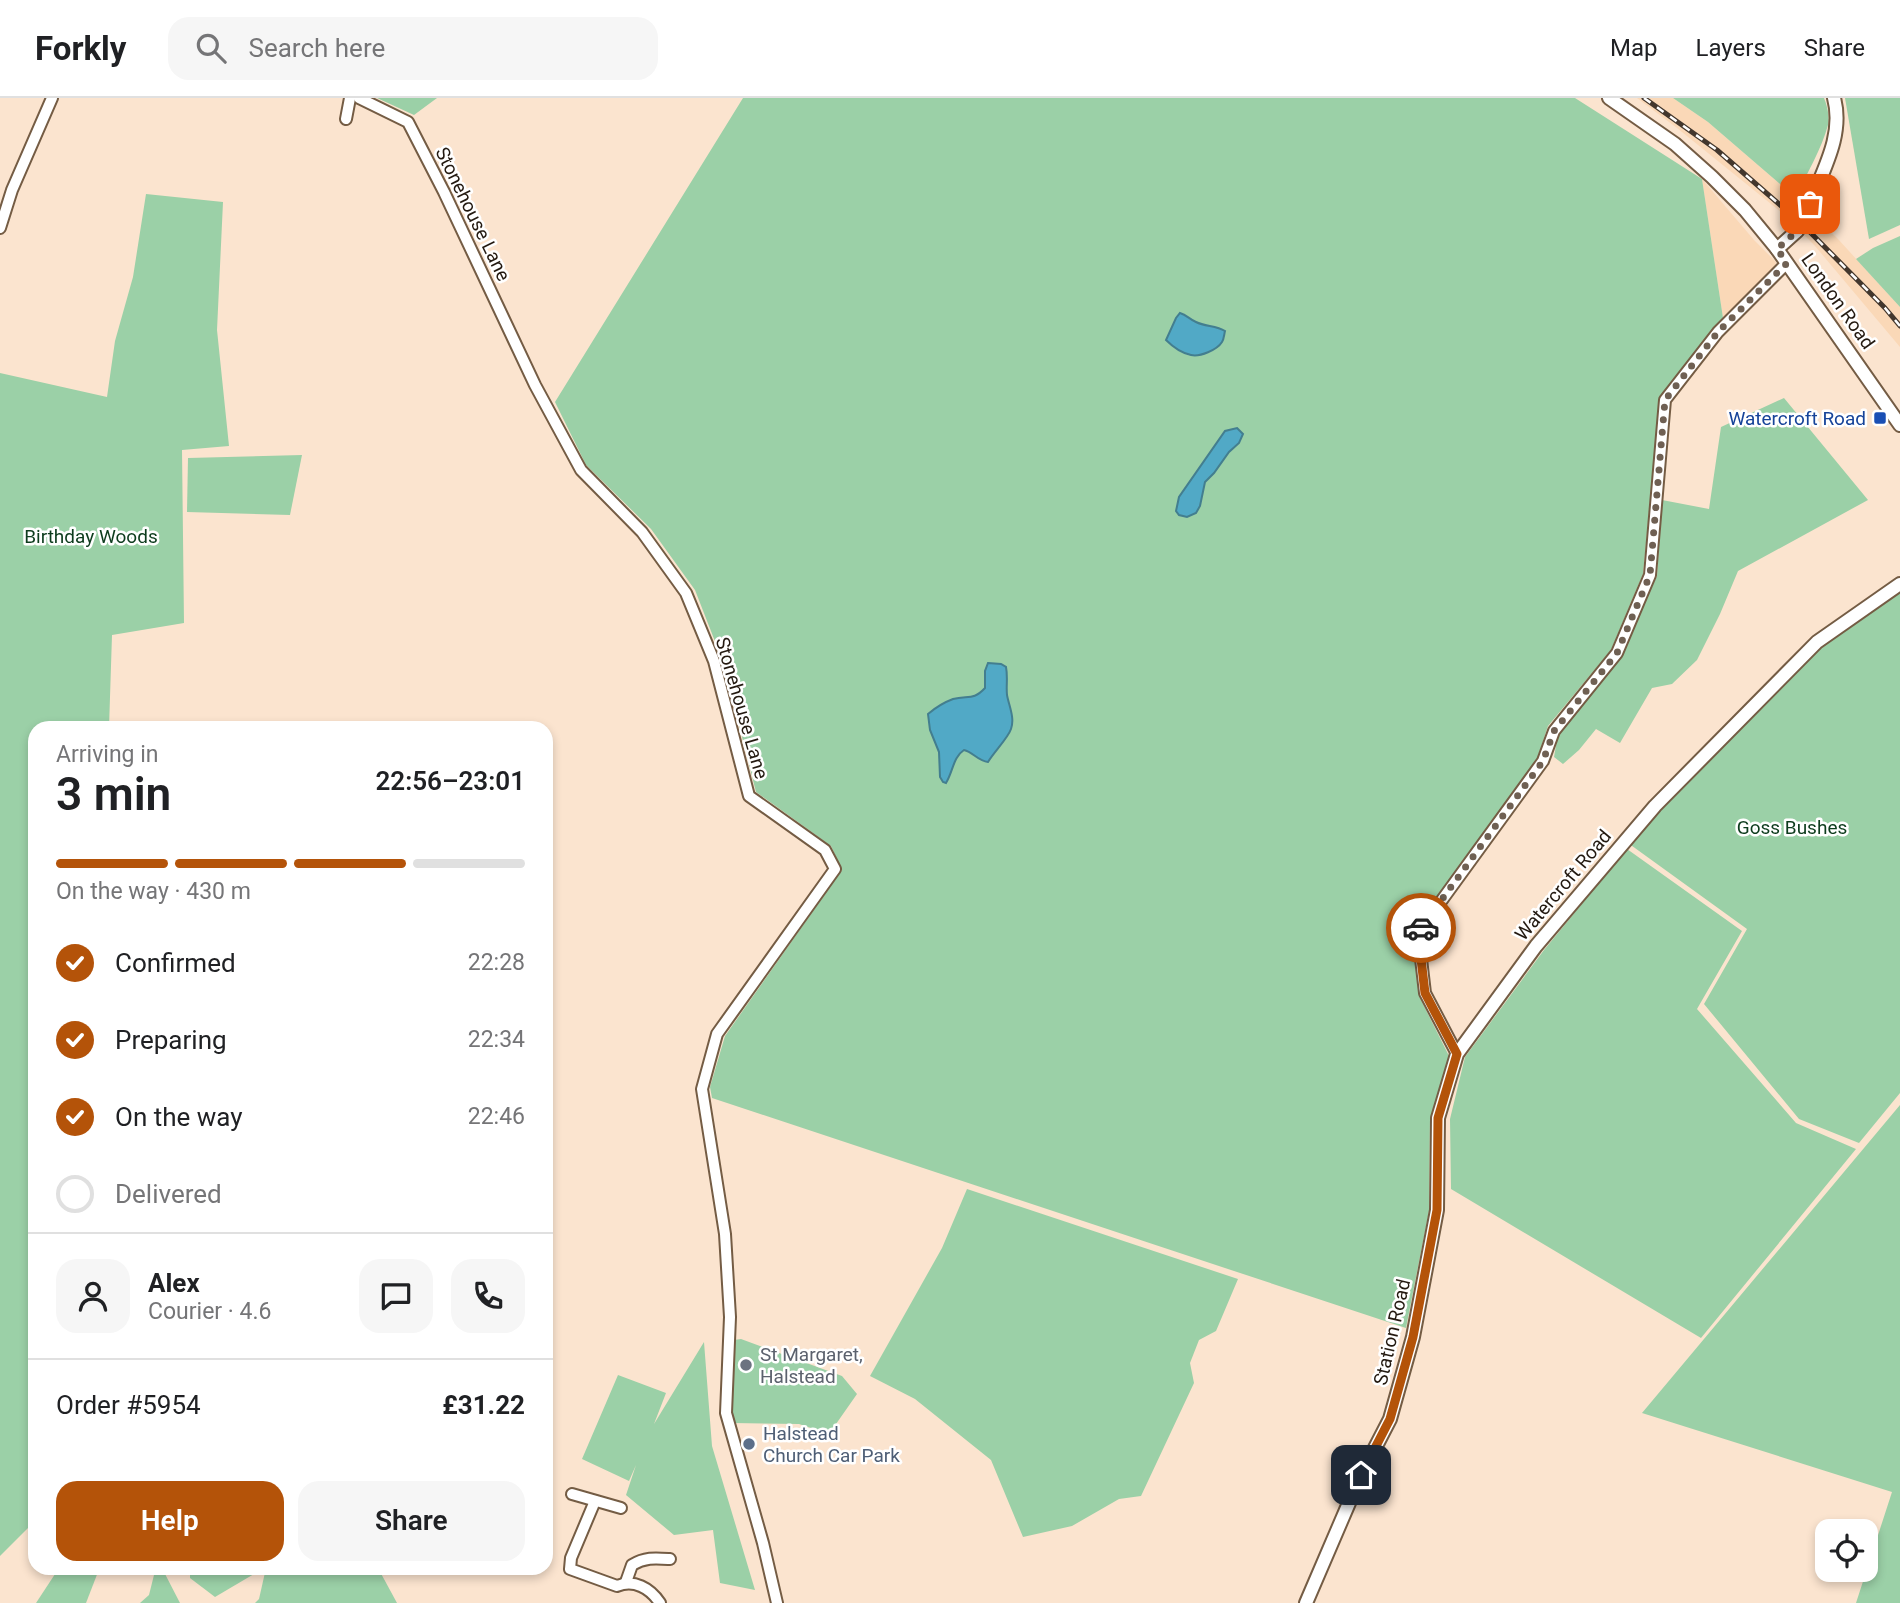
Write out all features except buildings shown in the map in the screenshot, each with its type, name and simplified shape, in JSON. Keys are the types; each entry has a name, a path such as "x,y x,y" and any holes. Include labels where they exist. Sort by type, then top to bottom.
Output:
{"street":[{"path":"0,228 12,190 52,98"},
{"path":"346,119 350,98"},
{"name":"Stonehouse Lane","path":"359,98 408,122 535,385 581,470 642,532 686,593 713,661 749,796 825,850 835,869 717,1034 702,1089 725,1234 730,1317 726,1413 777,1603"},
{"name":"London Road","path":"1609,98 1648,124 1728,192 1777,249 1900,425"},
{"path":"1777,249 1797,231 1836,136 1834,98"},
{"path":"1457,1054 1425,993 1418,933 1543,761 1554,731 1617,653 1650,575 1665,400 1718,332 1787,263"},
{"name":"Watercroft Road","path":"1457,1054 1536,946 1655,806 1817,642 1900,584"},
{"name":"Station Road","path":"1306,1603 1361,1475 1390,1419 1413,1337 1437,1210 1438,1118 1457,1054"},
{"path":"572,1494 621,1508"},
{"path":"595,1502 571,1558 570,1569 617,1586 626,1582 638,1584 652,1592 660,1603"},
{"path":"626,1582 632,1565 640,1560 670,1559"}],"shaded area":[{"path":"1637,98 1673,98 1708,122 1795,197 1838,239 1900,307 1900,347 1815,246 1787,217"},
{"path":"1702,179 1776,262 1773,274 1723,318"}],"green space":[{"path":"377,98 437,98 414,115"},
{"path":"743,98 1575,98 1702,179 1723,318 1660,396 1643,574 1611,650 1548,726 1537,759 1411,932 1420,998 1449,1056 1430,1119 1429,1211 1406,1328 712,1098 710,1087 725,1036 842,870 831,846 756,792 723,662 695,590 651,529 586,465 555,402"},
{"path":"1673,98 1824,98 1829,122 1818,152 1795,197 1708,122"},
{"path":"1845,98 1900,98 1900,225 1869,239"},
{"name":"Birthday Woods","path":"146,194 223,202 217,330 229,446 182,450 184,623 112,635 109,721 28,721 28,1528 0,1556 0,373 107,397 115,341 133,277"},
{"path":"1900,236 1900,307 1856,259"},
{"path":"1784,398 1868,500 1738,571 1697,660 1672,684 1652,688 1620,743 1596,729 1563,764 1554,757 1558,734 1617,662 1657,576 1662,500 1709,509 1721,427"},
{"path":"302,455 290,515 187,512 188,458"},
{"name":"Goss Bushes","path":"1900,593 1900,1093 1859,1143 1799,1119 1704,1004 1747,929 1628,843 1749,716 1822,647"},
{"path":"1627,849 1742,931 1697,1009 1796,1123 1856,1149 1701,1338 1451,1189 1450,1119 1465,1057 1544,950"},
{"path":"1900,1105 1900,1603 1856,1603 1863,1582 1878,1582 1878,1535 1892,1492 1642,1413"},
{"path":"967,1189 1238,1279 1216,1331 1199,1340 1190,1363 1194,1383 1141,1496 1119,1499 1072,1526 1023,1537 991,1460 915,1399 870,1376 942,1248"},
{"path":"741,1339 842,1376 857,1394 829,1434 799,1424 732,1423 729,1411 734,1340"},
{"path":"704,1342 712,1446 755,1590 720,1583 713,1530 674,1535 626,1495 636,1465 629,1481 582,1459 618,1375 666,1393 654,1424"},
{"path":"54,1575 97,1575 86,1603 36,1603"},
{"path":"154,1575 166,1575 180,1603 140,1603 149,1595"},
{"path":"190,1575 252,1575 215,1597 190,1578"},
{"path":"264,1575 382,1575 397,1603 255,1603 259,1599"}],"water":[{"path":"1180,313 1200,324 1225,331 1220,345 1199,355 1187,354 1174,347 1166,340"},
{"path":"1237,428 1243,434 1239,443 1205,482 1196,513 1187,517 1179,515 1176,511 1179,497 1225,431"},
{"path":"988,663 1006,667 1011,729 988,762 964,750 960,753 946,783 943,782 940,777 939,752 930,730 928,714 950,700 974,696 981,692 985,688"}],"railway":[{"path":"1644,98 1717,150 1802,224 1900,326"}],"way so far":[{"path":"1421,928 1543,761 1554,731 1617,653 1650,575 1665,400 1718,332 1787,263 1777,249 1797,231 1810,204"}],"place":[{"name":"Watercroft Road","path":"1880,418"},
{"name":"St Margaret, Halstead","path":"746,1365"},
{"name":"Halstead Church Car Park","path":"749,1444"}],"route":[{"path":"1361,1475 1390,1419 1413,1337 1437,1210 1438,1118 1457,1054 1425,993 1418,933 1421,928"}]}
